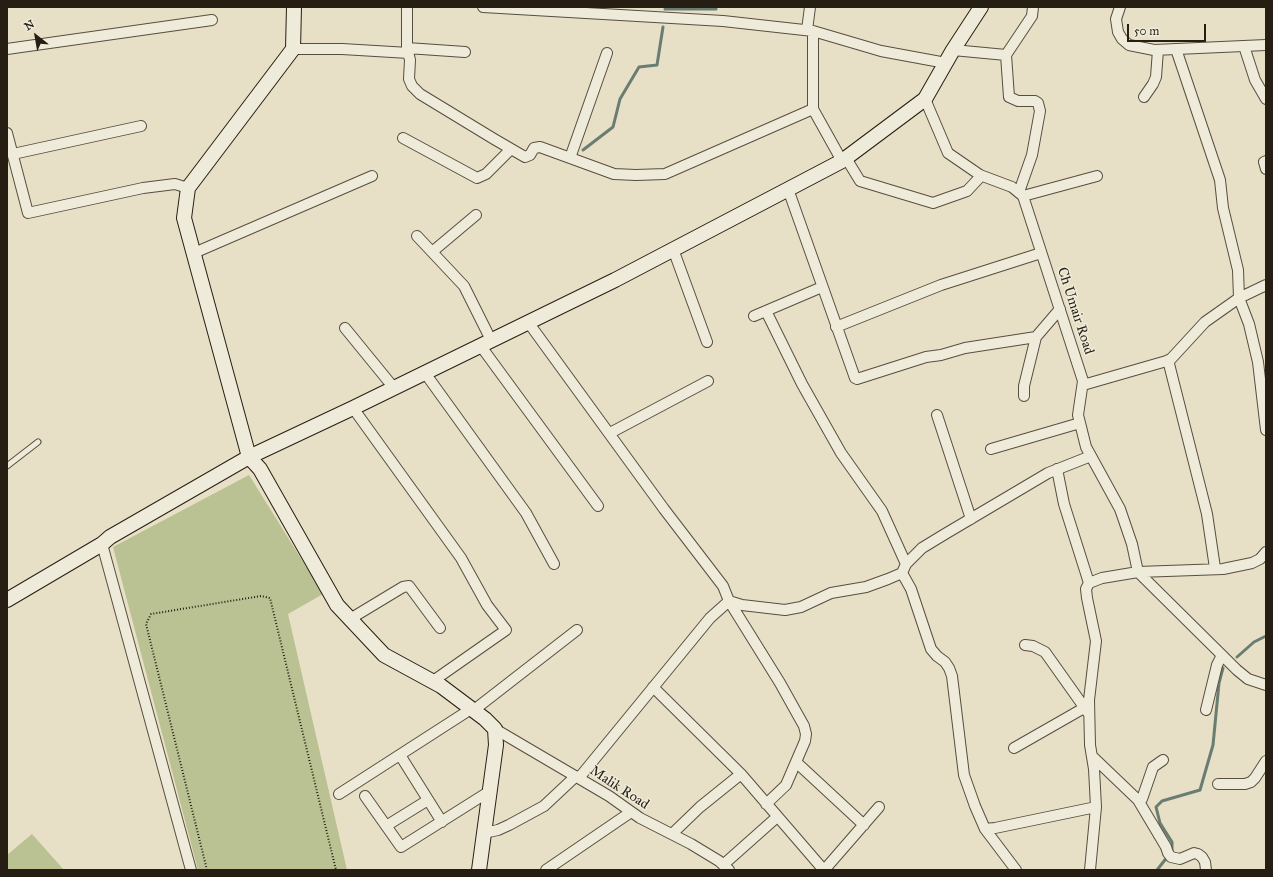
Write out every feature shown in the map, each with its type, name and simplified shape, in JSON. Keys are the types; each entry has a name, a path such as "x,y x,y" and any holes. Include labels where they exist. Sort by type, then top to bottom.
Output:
{"street":[{"path":"294,7 293,48 188,188 184,218 249,457 260,469 337,605 384,655 441,686 485,718 495,729 496,745 480,870"},
{"path":"407,7 409,79 412,86 427,98 525,157 530,155 534,148 540,147 614,174 665,174 812,109"},
{"path":"490,7 562,9 723,21 810,31 881,51 946,63"},
{"path":"810,7 812,109 844,160 860,181 933,203 967,191 981,176"},
{"path":"7,600 102,544 110,537 249,457 486,343 673,249 844,160 925,99 953,50 981,7"},
{"path":"1021,194 1032,155 1040,111 1038,103 1034,101 1018,101 1009,97 1006,55 1032,16 1033,7"},
{"path":"1120,7 1116,19 1118,32 1122,39 1129,45 1158,50 1266,45"},
{"path":"7,49 212,20"},
{"path":"1244,46 1255,80 1266,99"},
{"path":"293,48 465,52"},
{"path":"1176,49 1220,180 1223,208 1238,270 1240,298 1249,324 1258,362 1266,430"},
{"path":"953,50 1006,55"},
{"path":"1144,97 1156,77 1158,50"},
{"path":"570,158 607,53"},
{"path":"925,99 948,153 981,176 1012,187 1021,194"},
{"path":"13,154 141,126"},
{"path":"7,133 28,213 143,188 175,184 188,188"},
{"path":"403,138 477,178 486,174 511,149"},
{"path":"1266,161 1264,162 1266,169"},
{"path":"194,253 372,176"},
{"path":"1021,194 1097,176"},
{"path":"788,190 854,378 858,379 926,357 941,355 965,348 1036,337"},
{"name":"Ch Umair Road","path":"1021,194 1042,253 1083,381 1078,415 1086,447 1120,509 1132,544 1138,572"},
{"path":"432,252 476,215"},
{"path":"417,236 464,286 486,343 598,506"},
{"path":"673,249 707,342"},
{"path":"836,327 941,285 1042,253"},
{"path":"1083,385 1170,360 1205,322 1240,298 1266,285"},
{"path":"754,316 822,287"},
{"path":"1024,396 1024,386 1036,337 1060,309"},
{"path":"766,311 802,384 841,453 882,511 904,569 931,649 949,668 952,676 964,774 975,806 985,829 1016,870"},
{"path":"528,322 666,512 723,586 729,601 780,683 804,726 806,734 805,741 786,785 766,804"},
{"path":"345,328 394,388"},
{"path":"1168,360 1208,514 1215,568"},
{"path":"425,373 526,513 554,564"},
{"path":"610,433 708,381"},
{"path":"353,408 462,558 487,605 506,630 433,681"},
{"path":"937,415 971,519"},
{"path":"991,449 1080,423"},
{"path":"729,601 742,605 785,610 801,607 815,599 831,594 866,587 904,569 922,548 1048,472 1091,456"},
{"path":"1057,469 1064,504 1089,583"},
{"path":"102,544 191,870"},
{"path":"1090,870 1096,807 1094,769 1087,711 1096,641 1087,598 1086,589 1089,583 1102,578 1138,572 1215,568 1223,569 1260,560 1266,552"},
{"path":"1138,572 1248,679 1266,685"},
{"path":"350,618 404,587 409,586 440,628"},
{"path":"484,833 509,825 544,806 578,777 710,618 729,601"},
{"path":"339,794 473,710 577,630"},
{"path":"1025,645 1033,646 1046,652 1087,711"},
{"path":"1206,710 1217,665 1222,655"},
{"path":"653,687 741,774 822,868 826,868 879,808"},
{"path":"1014,748 1087,711"},
{"name":"Malik Road","path":"495,729 578,777 640,818 691,844 726,867"},
{"path":"400,755 442,822"},
{"path":"1092,756 1138,800 1166,847 1169,855 1180,859 1194,852 1202,857 1205,862 1206,870"},
{"path":"1138,800 1142,798 1153,767 1163,760"},
{"path":"1218,784 1246,784 1256,778 1266,761"},
{"path":"796,762 864,825"},
{"path":"672,834 700,807 741,774"},
{"path":"365,796 401,847 490,791"},
{"path":"386,826 428,800"},
{"path":"985,829 1096,807"},
{"path":"546,870 631,812"},
{"path":"726,867 777,817"}],"lane":[{"path":"7,466 38,442"}],"path":[{"path":"207,870 146,624 151,614 261,596 270,598 336,870"}],"green space":[{"path":"249,475 323,594 288,614 347,870 198,870 113,547"},
{"path":"32,834 64,870 7,870 7,855"}],"waterway":[{"path":"665,9 716,9 716,7"},
{"path":"583,150 613,127 620,99 639,67 657,65 663,27"},
{"path":"1237,657 1254,642 1266,636"},
{"path":"1157,870 1172,851 1172,842 1160,823 1156,807 1162,801 1200,790 1213,745 1219,683 1223,668"}]}
